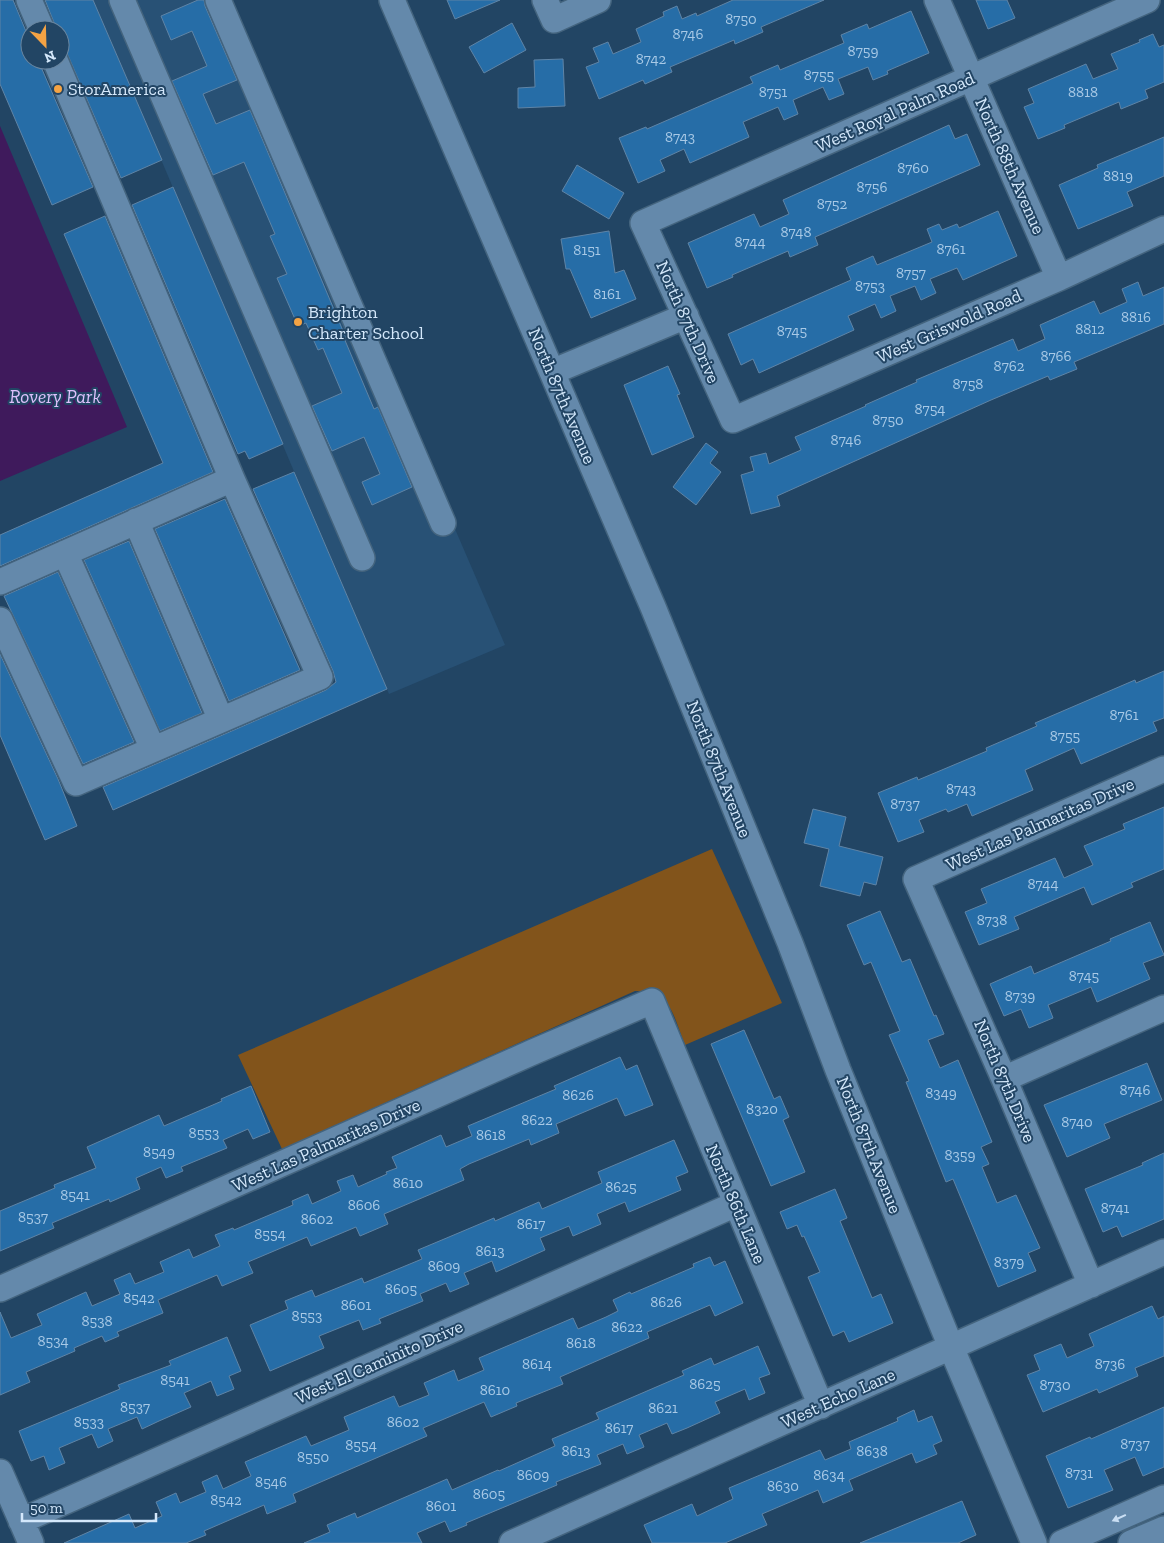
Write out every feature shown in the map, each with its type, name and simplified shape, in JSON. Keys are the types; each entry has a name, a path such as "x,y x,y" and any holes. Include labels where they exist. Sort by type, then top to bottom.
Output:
{"street":[{"path":"29,0 38,20"},
{"path":"122,0 362,558"},
{"path":"218,0 443,523"},
{"name":"North 87th Avenue","path":"392,0 657,616 790,943 841,1078 951,1347 1034,1543"},
{"path":"550,10 598,0"},
{"name":"North 88th Avenue","path":"937,0 1059,278"},
{"name":"West Royal Palm Road","path":"644,224 1147,0"},
{"path":"0,620 76,783 320,676 232,479 58,70"},
{"name":"North 87th Drive","path":"644,224 733,420"},
{"name":"West Griswold Road","path":"733,420 1059,278 1164,229"},
{"path":"552,372 686,316"},
{"path":"0,582 232,479"},
{"path":"136,521 221,720"},
{"path":"65,553 153,750"},
{"name":"West Las Palmaritas Drive","path":"916,879 1164,769"},
{"name":"North 87th Drive","path":"916,879 1004,1079 1091,1285"},
{"name":"West Las Palmaritas Drive","path":"0,1289 652,1001"},
{"name":"North 86th Lane","path":"652,1001 821,1406"},
{"path":"1004,1079 1164,1008"},
{"name":"West El Caminito Drive","path":"26,1532 736,1204"},
{"name":"West Echo Lane","path":"512,1543 1164,1252"},
{"path":"0,1472 26,1532"},
{"path":"1062,1543 1164,1498"},
{"path":"1131,1543 1164,1528"}],"shaded area":[{"name":"Brighton Charter School","path":"93,0 227,0 505,645 389,694"},
{"path":"712,849 782,1003 685,1045 674,1016 664,1001 648,992 635,991 282,1149 238,1055"}],"water":[{"name":"Rovery Park","path":"0,126 127,427 0,481"}],"building":[{"path":"0,0 13,0 21,20 20,70 42,70 93,187 52,205 0,84"},
{"path":"45,0 93,0 162,160 121,178 70,60 70,20 53,20"},
{"path":"198,0 204,0 237,80 203,94 216,124 250,110 374,409 378,407 412,487 372,505 362,482 380,474 364,437 332,451 312,406 342,393 323,348 318,350 306,323 298,326 277,278 287,274 270,236 275,234 244,162 213,175 172,81 207,66 192,31 171,40 161,16"},
{"path":"447,0 500,0 455,19"},
{"path":"733,0 824,0 761,27 763,32 735,44 734,40 670,67 672,72 645,84 643,80 599,99 586,67 599,62 593,48 608,42 613,54 641,42 636,29 664,16 663,12 677,6 682,19 696,13 697,16"},
{"path":"976,0 1007,0 1015,18 988,29"},
{"path":"911,11 929,53 887,71 888,74 873,80 868,67 838,79 844,94 829,100 823,87 793,100 798,114 784,120 778,107 743,122 749,137 690,163 684,149 660,160 665,171 638,183 619,138 646,127 647,129 753,83 750,77 778,65 780,70 844,43 841,35 867,24 869,29"},
{"path":"512,23 526,50 484,73 469,47"},
{"path":"1153,34 1159,47 1164,45 1164,82 1145,90 1148,98 1121,109 1119,102 1064,125 1065,128 1038,139 1024,107 1034,103 1028,89 1086,64 1093,79 1118,69 1111,54 1140,42 1139,40"},
{"path":"563,59 565,106 518,108 518,88 535,87 534,60"},
{"path":"949,125 955,139 967,134 980,165 815,237 818,245 790,257 788,251 707,288 688,243 754,214 760,227 789,214 783,200"},
{"path":"1164,137 1164,176 1127,192 1133,206 1078,229 1059,185 1098,168 1097,165"},
{"path":"577,165 624,193 609,219 562,191"},
{"path":"173,187 283,444 249,459 245,451 238,454 132,205"},
{"path":"998,211 1017,256 963,280 957,268 930,279 936,293 921,300 915,286 890,296 896,311 881,318 875,304 848,316 854,330 759,373 753,359 741,365 728,334 851,280 846,268 873,256 877,265 932,242 927,229 939,224 942,230 957,224 959,228"},
{"path":"105,216 213,472 0,566 0,535 163,463 64,234"},
{"path":"609,231 615,273 624,270 636,299 591,318 570,269 566,269 561,239"},
{"path":"1138,282 1143,296 1164,287 1164,324 1074,362 1077,369 1050,380 1048,376 991,400 777,496 780,506 751,514 741,475 754,471 750,457 766,453 769,464 801,450 795,437 917,382 916,380 1013,339 1018,351 1045,339 1040,325 1094,301 1100,314 1127,302 1122,289"},
{"path":"668,366 680,394 677,395 694,437 652,455 624,385"},
{"path":"706,443 718,452 710,463 721,472 696,505 673,487"},
{"path":"294,472 387,689 113,810 103,787 326,690 336,682 333,671 253,489"},
{"path":"225,499 300,670 229,701 155,529"},
{"path":"129,541 202,713 160,731 84,560"},
{"path":"58,572 134,742 83,764 4,596"},
{"path":"0,654 58,779 77,826 45,840 0,735"},
{"path":"1164,671 1164,718 1153,722 1157,731 1081,764 1074,748 1025,770 1033,790 972,816 967,804 948,812 946,809 919,820 924,832 898,842 878,793 917,777 918,780 987,751 986,748 1037,726 1035,723 1135,680 1136,683"},
{"path":"1164,807 1164,869 1131,883 1133,887 1092,905 1084,887 1014,917 1019,929 979,945 965,912 987,903 981,889 1055,858 1064,878 1093,865 1084,846 1125,829 1123,824"},
{"path":"813,809 846,817 839,846 883,857 876,885 864,882 860,896 820,886 829,849 804,843"},
{"path":"880,911 902,962 910,959 934,1016 936,1015 944,1034 928,1040 940,1068 958,1060 992,1142 981,1147 989,1164 982,1167 997,1203 1016,1195 1040,1248 1028,1253 1036,1271 998,1287 953,1179 946,1182 906,1082 909,1081 889,1035 900,1031 871,962 864,965 847,925"},
{"path":"1150,922 1164,955 1143,963 1150,979 1097,1002 1091,987 1048,1005 1053,1018 1029,1028 1021,1009 1004,1016 990,984 1031,966 1034,974"},
{"path":"744,1030 774,1099 780,1096 789,1117 783,1120 805,1172 771,1186 711,1044"},
{"path":"620,1057 626,1070 637,1065 653,1105 625,1116 617,1098 556,1124 559,1133 531,1145 529,1139 469,1164 460,1169 464,1180 384,1214 388,1224 360,1236 356,1227 311,1246 307,1237 248,1262 253,1273 222,1286 217,1275 158,1300 163,1313 117,1332 119,1336 105,1342 102,1336 74,1348 75,1351 26,1372 30,1382 0,1395 0,1312 11,1338 42,1325 37,1314 86,1292 92,1306 120,1294 114,1280 130,1273 135,1284 164,1272 160,1262 189,1249 193,1258 220,1246 215,1235 233,1228 234,1230 293,1205 292,1201 308,1194 312,1204 341,1191 337,1181 353,1175 358,1187 397,1168 392,1157 441,1135 446,1147 472,1136 468,1126 556,1089 554,1086"},
{"path":"1147,1063 1162,1100 1104,1124 1110,1138 1067,1157 1044,1105"},
{"path":"251,1086 270,1132 253,1139 248,1129 223,1140 227,1148 181,1167 183,1171 166,1178 161,1167 136,1178 140,1189 110,1202 109,1199 52,1223 54,1228 0,1251 0,1211 55,1188 54,1185 96,1168 87,1147 159,1115 164,1126 222,1101 221,1099"},
{"path":"674,1140 688,1172 676,1177 681,1190 629,1212 625,1202 597,1214 601,1224 573,1236 569,1226 540,1238 545,1250 496,1272 492,1261 464,1273 469,1284 450,1292 446,1283 420,1294 423,1301 379,1319 381,1323 363,1330 359,1320 319,1336 324,1348 270,1371 250,1325 288,1309 285,1301 312,1290 315,1297 362,1278 364,1283 422,1259 418,1250 494,1218 495,1221 539,1202 542,1209 602,1183 598,1172"},
{"path":"1164,1153 1164,1219 1122,1237 1117,1226 1103,1232 1085,1189 1143,1165 1142,1163"},
{"path":"835,1189 847,1218 840,1221 872,1298 881,1294 893,1323 849,1342 844,1331 833,1336 808,1277 820,1272 797,1225 787,1229 780,1212"},
{"path":"710,1257 714,1266 725,1261 743,1303 715,1316 710,1305 647,1332 649,1338 560,1377 563,1384 516,1403 517,1406 491,1417 484,1402 423,1428 427,1436 293,1494 296,1502 267,1514 264,1505 204,1531 206,1535 186,1543 64,1543 129,1514 135,1528 162,1516 156,1502 176,1493 180,1503 206,1492 202,1482 217,1475 223,1489 251,1476 245,1462 306,1436 311,1446 349,1430 344,1417 394,1396 399,1407 429,1395 424,1383 454,1370 458,1381 484,1370 479,1358 573,1318 578,1329 606,1317 618,1311 613,1300 694,1267 693,1264"},
{"path":"1152,1306 1158,1319 1164,1316 1164,1356 1135,1368 1138,1376 1099,1393 1097,1389 1043,1412 1027,1375 1040,1370 1034,1355 1061,1344 1067,1358 1094,1346 1089,1334"},
{"path":"227,1337 241,1371 229,1376 234,1389 217,1396 211,1381 184,1393 191,1407 142,1429 137,1417 108,1429 113,1441 98,1448 92,1434 59,1448 65,1463 49,1470 44,1456 31,1461 19,1431 120,1389 118,1385 171,1365 169,1361"},
{"path":"758,1346 770,1374 759,1378 765,1393 749,1400 745,1389 715,1402 720,1413 687,1428 672,1434 667,1423 639,1435 644,1447 627,1454 623,1444 597,1455 601,1464 556,1482 557,1485 466,1523 467,1525 450,1532 445,1521 417,1533 422,1543 304,1543 330,1532 327,1525 355,1513 357,1518 447,1479 452,1490 499,1471 555,1446 552,1439 599,1419 596,1413 684,1375 682,1371 711,1358 714,1365"},
{"path":"1164,1407 1164,1467 1143,1476 1135,1457 1104,1470 1113,1490 1068,1508 1046,1456 1090,1437 1091,1439"},
{"path":"914,1410 918,1422 932,1416 942,1441 933,1445 937,1454 916,1463 912,1453 849,1480 853,1490 823,1503 818,1490 762,1514 767,1525 725,1543 652,1543 644,1525 692,1504 697,1516 733,1499 729,1488 820,1450 825,1460 851,1449 849,1442 898,1421 897,1418"},
{"path":"962,1501 976,1535 958,1543 860,1543"}],"place":[{"name":"StorAmerica","path":"58,89"},
{"name":"Brighton Charter School","path":"298,322"}]}
